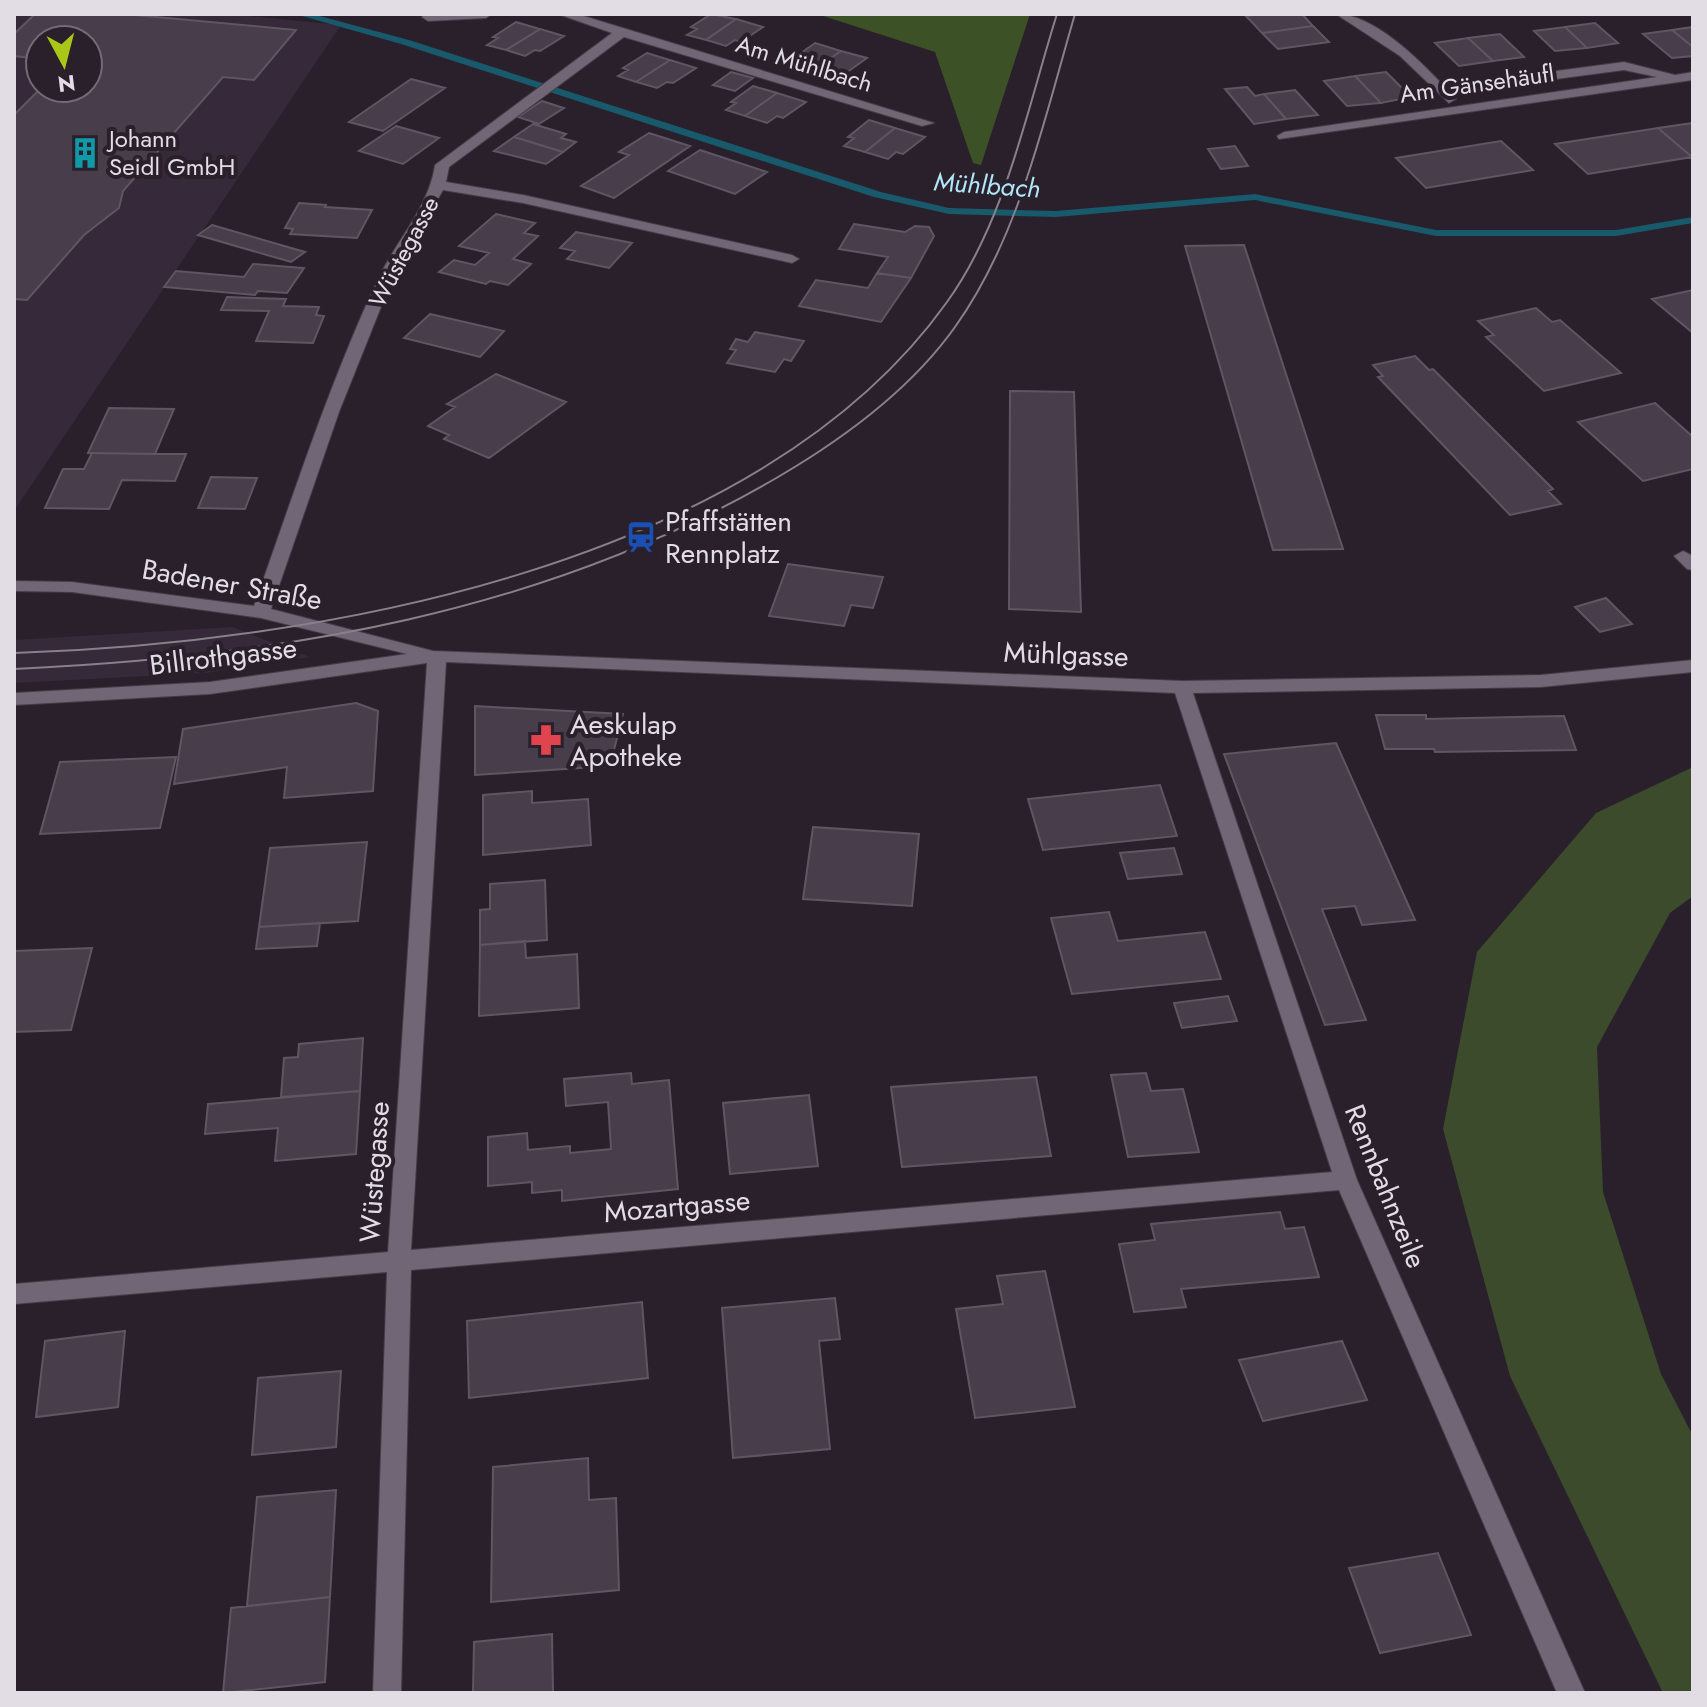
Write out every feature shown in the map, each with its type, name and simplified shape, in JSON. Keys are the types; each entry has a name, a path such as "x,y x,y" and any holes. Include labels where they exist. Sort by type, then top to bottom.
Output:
{"street":[{"path":"428,17 486,14"},
{"name":"Am Mühlbach","path":"564,14 927,123"},
{"path":"1346,14 1405,53 1458,108"},
{"path":"439,185 442,165 622,32"},
{"name":"Am Gänsehäufl","path":"1440,90 1624,66 1676,78"},
{"name":"Am Gänsehäufl","path":"1284,136 1458,108 1693,76"},
{"name":"Wüstegasse","path":"261,612 331,412 380,291 439,185 523,199 792,259"},
{"name":"Badener Straße","path":"14,586 72,587 261,612 437,656"},
{"name":"Wüstegasse","path":"387,1693 399,1259 437,656"},
{"name":"Mühlgasse","path":"437,656 1182,687 1541,681 1693,666"},
{"name":"Billrothgasse","path":"14,699 210,688 437,656"},
{"name":"Rennbahnzeile","path":"1182,687 1346,1180 1571,1693"},
{"name":"Mozartgasse","path":"14,1294 1346,1180"}],"shaded area":[{"path":"14,14 229,14 341,25 14,511"},
{"path":"232,627 310,657 206,673 14,683 14,640"}],"green space":[{"path":"817,14 1030,14 981,165 973,163 935,52"},
{"path":"1693,767 1693,896 1670,913 1597,1047 1603,1192 1661,1374 1693,1436 1693,1693 1663,1693 1510,1376 1443,1129 1477,952 1596,813"}],"building":[{"name":"Johann Seidl GmbH","path":"35,14 124,14 296,30 254,80 223,77 123,191 119,208 84,235 27,300 14,299 14,115 25,104 104,104 104,24 24,24"},
{"path":"711,14 736,19 706,40 687,35 697,29 691,27"},
{"path":"1302,14 1313,26 1262,33 1246,16"},
{"path":"736,19 763,27 741,42 735,40 726,46 706,40"},
{"path":"516,22 540,29 506,50 487,45 498,38 493,37"},
{"path":"1595,23 1618,43 1587,48 1565,27"},
{"name":"Johann Seidl GmbH","path":"24,24 24,57 14,56 14,34"},
{"path":"1313,26 1329,42 1278,49 1262,33"},
{"path":"1565,27 1587,48 1555,51 1534,31"},
{"path":"1693,27 1693,47 1672,30"},
{"path":"540,29 564,36 525,56 506,50"},
{"path":"1672,30 1693,47 1693,56 1672,58 1643,34"},
{"path":"1500,34 1524,57 1493,61 1468,38"},
{"path":"1468,38 1493,61 1459,66 1435,43"},
{"path":"815,43 841,51 810,72 790,66 800,60 794,58"},
{"path":"841,51 867,58 846,73 840,72 831,78 810,72"},
{"path":"647,53 670,60 636,82 618,76 628,70 623,68"},
{"path":"670,60 696,68 673,83 667,82 657,88 636,82"},
{"path":"731,72 753,78 735,91 713,85"},
{"path":"1386,72 1411,97 1381,103 1355,76"},
{"path":"1355,76 1381,103 1347,106 1324,81"},
{"path":"411,79 445,88 383,131 349,122"},
{"path":"753,86 777,93 745,116 726,110 736,103 731,102"},
{"path":"1247,87 1255,96 1264,94 1286,119 1254,124 1225,89"},
{"path":"1295,90 1318,115 1286,119 1264,94"},
{"path":"777,93 806,102 783,118 777,116 767,123 745,116"},
{"path":"542,101 564,108 539,124 518,117"},
{"path":"869,120 895,128 865,152 844,146 854,138 848,137"},
{"path":"1693,123 1692,157 1658,128"},
{"path":"533,124 566,134 561,138 576,142 563,152 514,137"},
{"path":"396,126 439,138 403,164 359,151"},
{"path":"895,128 925,137 903,154 896,152 888,159 865,152"},
{"path":"1658,128 1692,157 1588,174 1555,144"},
{"path":"649,133 690,146 614,198 581,186 629,155 619,152"},
{"path":"514,137 563,152 546,164 494,151"},
{"path":"1501,141 1533,170 1426,188 1396,158"},
{"path":"1235,146 1248,166 1221,169 1208,149"},
{"path":"700,150 767,172 735,194 668,171"},
{"path":"299,203 372,210 357,238 290,234 293,229 285,228"},
{"path":"496,214 535,223 524,233 538,236 513,259 531,264 508,285 490,281 486,284 439,272 454,260 475,265 489,253 459,246"},
{"path":"854,224 905,232 915,226 929,227 934,236 911,278 877,273 888,257 839,249"},
{"path":"212,225 305,252 291,262 198,235"},
{"path":"576,232 632,243 609,268 567,259 575,251 560,248"},
{"path":"1244,245 1343,549 1273,550 1185,246"},
{"path":"253,264 304,268 287,293 258,291 255,295 164,287 176,271 244,277"},
{"path":"877,273 911,278 881,322 799,306 816,280 868,288"},
{"path":"1693,290 1693,333 1652,299"},
{"path":"227,297 286,299 283,306 319,307 316,315 324,316 313,343 256,341 269,311 221,310"},
{"path":"1536,308 1552,322 1560,320 1621,373 1544,391 1486,337 1494,335 1478,321"},
{"path":"430,314 504,331 480,357 404,338"},
{"path":"755,332 804,341 791,361 784,359 775,372 727,363 736,350 730,349 736,339 748,342"},
{"path":"1415,356 1429,370 1433,369 1553,489 1548,491 1561,504 1510,515 1378,377 1383,376 1373,365"},
{"path":"496,374 566,402 489,458 444,439 449,435 428,426 455,407 447,404"},
{"path":"1010,391 1074,392 1081,612 1009,609"},
{"path":"1655,403 1693,437 1693,469 1643,481 1578,422"},
{"path":"109,408 174,409 155,454 88,453"},
{"path":"92,453 186,454 175,481 122,480 109,509 45,508 63,469 84,469"},
{"path":"211,477 257,478 245,509 198,508"},
{"path":"788,564 883,577 873,608 851,605 844,626 769,616"},
{"path":"1606,598 1632,624 1600,632 1575,607"},
{"path":"356,703 378,711 373,791 284,798 287,767 174,784 183,729"},
{"name":"Aeskulap Apotheke","path":"475,706 623,714 610,766 475,775"},
{"path":"1376,715 1426,715 1426,719 1564,716 1576,750 1435,752 1434,749 1385,749"},
{"path":"1336,743 1415,920 1362,925 1355,906 1322,909 1366,1020 1325,1025 1224,754"},
{"path":"176,757 160,828 40,834 60,762"},
{"path":"1160,785 1177,836 1043,850 1028,799"},
{"path":"532,791 532,803 588,799 591,845 483,855 483,795"},
{"path":"813,827 919,834 912,906 803,899"},
{"path":"367,842 358,921 259,927 270,848"},
{"path":"1174,848 1182,874 1128,879 1120,853"},
{"path":"545,880 547,940 480,945 480,910 490,909 490,884"},
{"path":"1109,912 1118,941 1205,932 1221,979 1072,994 1051,918"},
{"path":"320,923 317,946 256,949 259,927"},
{"path":"525,941 526,958 577,954 579,1008 479,1016 480,945"},
{"path":"92,948 71,1030 14,1032 14,951"},
{"path":"1228,996 1237,1021 1182,1028 1174,1003"},
{"path":"363,1038 360,1091 281,1097 284,1058 298,1057 299,1044"},
{"path":"631,1073 632,1084 669,1080 678,1189 562,1201 562,1190 532,1193 532,1182 488,1186 488,1137 527,1133 528,1150 570,1146 570,1153 611,1149 608,1102 566,1106 564,1079"},
{"path":"1146,1073 1151,1091 1183,1089 1199,1152 1128,1157 1111,1075"},
{"path":"1036,1077 1051,1156 902,1167 891,1087"},
{"path":"360,1091 356,1154 275,1161 278,1128 205,1134 208,1104"},
{"path":"809,1095 818,1166 730,1174 723,1103"},
{"path":"1280,1212 1285,1229 1304,1227 1319,1277 1181,1289 1186,1307 1134,1312 1119,1244 1155,1240 1151,1224"},
{"path":"1045,1271 1075,1407 975,1418 956,1309 1003,1304 997,1276"},
{"path":"835,1298 840,1339 819,1341 830,1449 733,1458 722,1308"},
{"path":"642,1302 648,1378 469,1398 467,1321"},
{"path":"125,1331 118,1407 36,1417 45,1341"},
{"path":"1342,1341 1367,1400 1263,1421 1239,1360"},
{"path":"341,1371 336,1447 252,1455 258,1378"},
{"path":"588,1458 589,1500 616,1498 619,1590 491,1602 493,1467"},
{"path":"336,1490 330,1597 247,1606 257,1497"},
{"path":"1438,1553 1471,1635 1380,1653 1349,1568"},
{"path":"330,1597 325,1682 223,1693 231,1608"},
{"path":"552,1634 553,1693 473,1693 474,1642"}],"waterway":[{"name":"Mühlbach","path":"300,14 405,42 878,195 949,211 1056,214 1255,197 1436,233 1616,233 1693,220"}],"tram line":[{"path":"14,653 133,646 261,631 393,607 523,573 649,527 764,467 865,393 947,302 985,236 1000,200 1057,14"},
{"path":"14,669 213,653 311,639 408,620 504,594 598,563 689,524 778,477 851,429 897,392 937,350 978,292 997,254 1028,176 1075,14"}],"place":[{"name":"Johann Seidl GmbH","path":"85,153"},
{"name":"Pfaffstätten Rennplatz","path":"641,537"},
{"name":"Aeskulap Apotheke","path":"546,740"}]}
